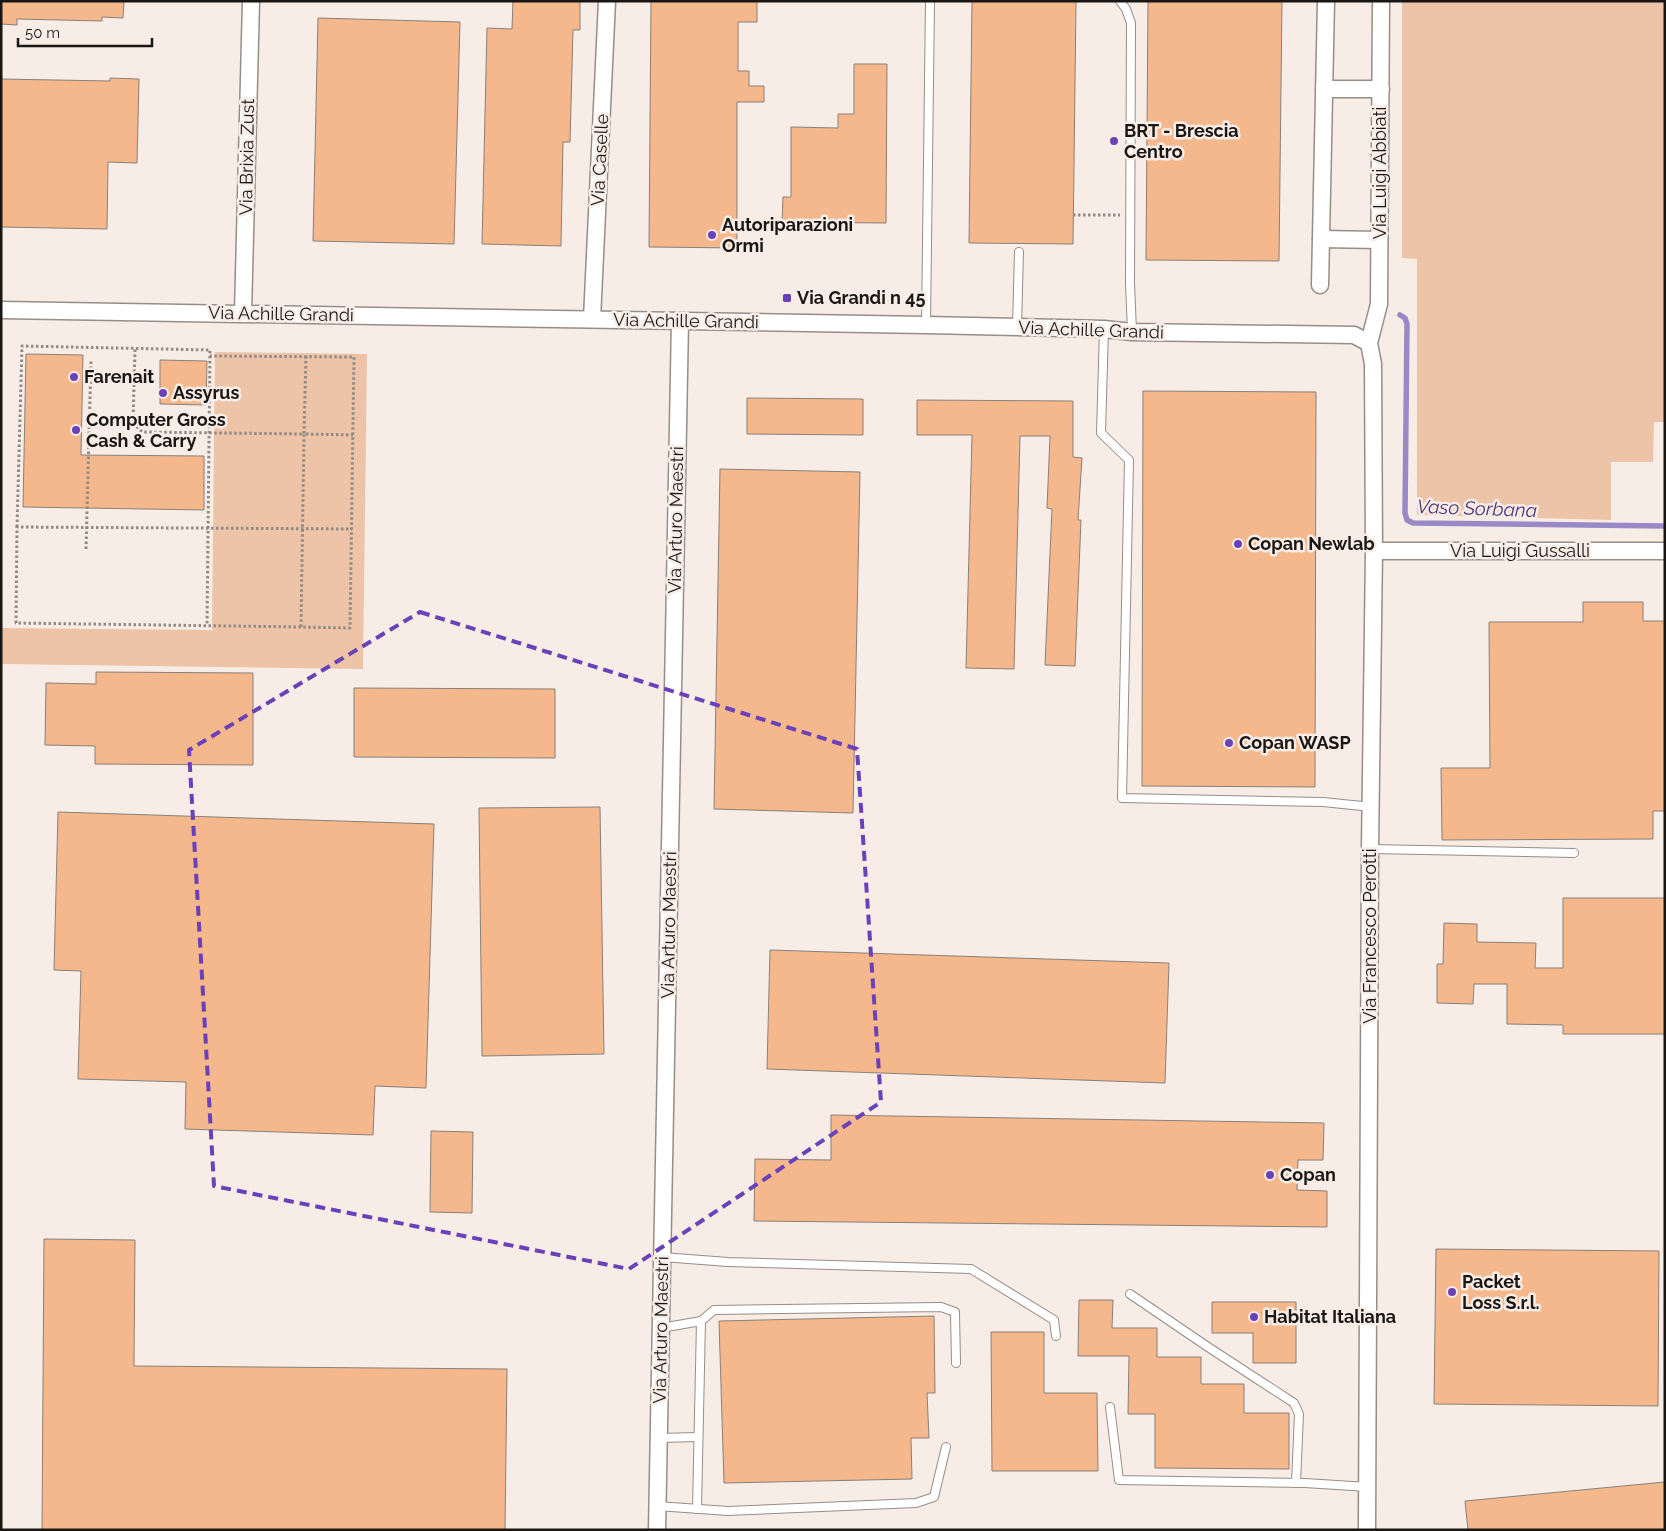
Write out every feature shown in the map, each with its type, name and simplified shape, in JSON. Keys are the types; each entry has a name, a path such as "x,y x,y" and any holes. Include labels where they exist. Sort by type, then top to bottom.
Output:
{"street":[{"name":"Via Brixia Zust","path":"243,313 251,1"},
{"name":"Via Caselle","path":"592,319 608,1"},
{"path":"1320,285 1326,1"},
{"name":"Via Luigi Abbiati","path":"1369,343 1379,304 1381,1"},
{"path":"1324,89 1381,89"},
{"path":"1321,239 1380,240"},
{"name":"Via Achille Grandi","path":"1,310 926,325 1104,329 1132,332 1354,335 1369,343"},
{"name":"Via Arturo Maestri","path":"657,1530 680,321"},
{"name":"Via Francesco Perotti","path":"1367,1530 1370,849 1374,550 1373,364 1369,343"},
{"name":"Via Luigi Gussalli","path":"1374,550 1665,551"}],"lane":[{"path":"926,325 930,1"},
{"path":"1120,1 1126,9 1131,22 1130,283 1132,332"},
{"path":"1017,327 1019,252"},
{"path":"1104,329 1104,383 1101,433 1128,460 1122,798 1323,802 1372,807"},
{"path":"1370,849 1574,852"},
{"path":"662,1257 728,1262 971,1269 1054,1320 1056,1336"},
{"path":"1130,1294 1294,1404 1299,1414 1296,1483"},
{"path":"661,1328 701,1321 714,1310 941,1306 955,1312 956,1363"},
{"path":"697,1509 701,1321"},
{"path":"1110,1407 1119,1480 1296,1483 1368,1487"},
{"path":"659,1438 698,1437"},
{"path":"657,1506 728,1511 916,1504 934,1497 946,1447"}],"path":[{"path":"1073,215 1130,215"},
{"path":"207,626 210,350 22,346 16,623 207,626 301,627 350,628 354,357 210,356"},
{"path":"133,423 135,348"},
{"path":"301,627 306,356"},
{"path":"86,549 91,360"},
{"path":"90,422 133,423 142,432 353,435"},
{"path":"18,527 352,528"}],"highlighted area":[{"path":"420,612 857,749 881,1102 629,1269 214,1186 189,750"}],"shaded area":[{"path":"1402,1 1665,1 1665,422 1654,422 1653,462 1611,462 1611,520 1417,515 1417,259 1402,258"},
{"path":"215,352 367,354 363,669 1,664 1,628 212,630"}],"building":[{"path":"1,1 124,1 123,18 102,17 102,21 17,19 17,25 1,24"},
{"path":"513,1 580,1 580,30 573,30 570,142 563,142 561,246 482,244 487,28 512,29"},
{"path":"651,1 757,1 757,22 738,22 738,71 749,71 749,86 764,86 764,102 737,102 737,248 649,247"},
{"path":"972,1 1076,1 1073,244 969,243"},
{"path":"1148,1 1282,1 1279,261 1146,260"},
{"path":"318,18 460,22 454,244 313,241"},
{"path":"854,64 887,64 886,223 782,222 783,197 791,197 791,127 838,128 838,114 854,114"},
{"path":"110,78 139,79 137,163 108,162 107,229 1,227 1,79 110,81"},
{"path":"26,354 83,355 81,455 204,456 204,510 23,507"},
{"path":"160,360 207,361 206,405 160,404"},
{"path":"1143,391 1316,392 1315,787 1142,786"},
{"path":"747,398 863,399 863,435 747,434"},
{"path":"917,400 1073,401 1073,457 1082,458 1078,520 1081,520 1075,666 1045,665 1052,509 1047,508 1050,436 1020,436 1014,669 966,668 972,435 917,435"},
{"path":"720,469 860,472 853,813 714,809"},
{"path":"1583,602 1643,602 1643,621 1665,621 1665,811 1653,811 1653,839 1442,840 1441,768 1490,768 1489,622 1583,622"},
{"path":"96,672 253,673 253,765 95,764 95,746 45,745 46,683 96,684"},
{"path":"354,688 555,689 555,758 354,757"},
{"path":"600,807 604,1054 482,1056 479,808"},
{"path":"58,812 434,824 426,1088 375,1086 373,1135 185,1129 186,1082 78,1079 81,971 54,970"},
{"path":"1563,898 1665,898 1665,1034 1563,1034 1563,1025 1507,1024 1507,984 1474,984 1473,1004 1437,1003 1437,964 1443,964 1444,923 1477,924 1477,942 1536,943 1535,968 1563,968"},
{"path":"770,950 1169,963 1165,1083 767,1069"},
{"path":"831,1115 1324,1123 1323,1160 1298,1160 1297,1190 1327,1191 1327,1227 754,1221 755,1159 831,1160"},
{"path":"431,1131 473,1132 472,1213 430,1212"},
{"path":"44,1239 135,1240 134,1366 507,1369 505,1530 42,1530"},
{"path":"1436,1249 1659,1251 1658,1406 1434,1404"},
{"path":"1079,1300 1113,1300 1112,1328 1157,1328 1157,1357 1201,1357 1201,1384 1244,1384 1244,1413 1289,1413 1289,1469 1155,1468 1155,1414 1128,1414 1129,1356 1078,1356"},
{"name":"Habitat Italiana","path":"1212,1302 1296,1302 1296,1363 1253,1363 1253,1333 1212,1333"},
{"path":"934,1316 935,1393 927,1393 929,1438 911,1438 912,1479 724,1483 719,1321"},
{"path":"991,1332 1044,1332 1044,1393 1097,1393 1098,1471 992,1471"},
{"path":"1665,1482 1665,1530 1468,1530 1465,1501"}],"waterway":[{"name":"Vaso Sorbana","path":"1400,315 1405,318 1407,324 1405,513 1407,520 1413,523 1665,526"}],"place":[{"name":"BRT - Brescia Centro","path":"1114,141"},
{"name":"Autoriparazioni Ormi","path":"712,235"},
{"name":"Via Grandi n 45","path":"787,298"},
{"name":"Farenait","path":"74,377"},
{"name":"Assyrus","path":"163,393"},
{"name":"Computer Gross Cash & Carry","path":"76,430"},
{"name":"Copan Newlab","path":"1238,544"},
{"name":"Copan WASP","path":"1229,743"},
{"name":"Copan","path":"1270,1175"},
{"name":"Packet Loss S.r.l.","path":"1452,1292"},
{"name":"Habitat Italiana","path":"1254,1317"}]}
